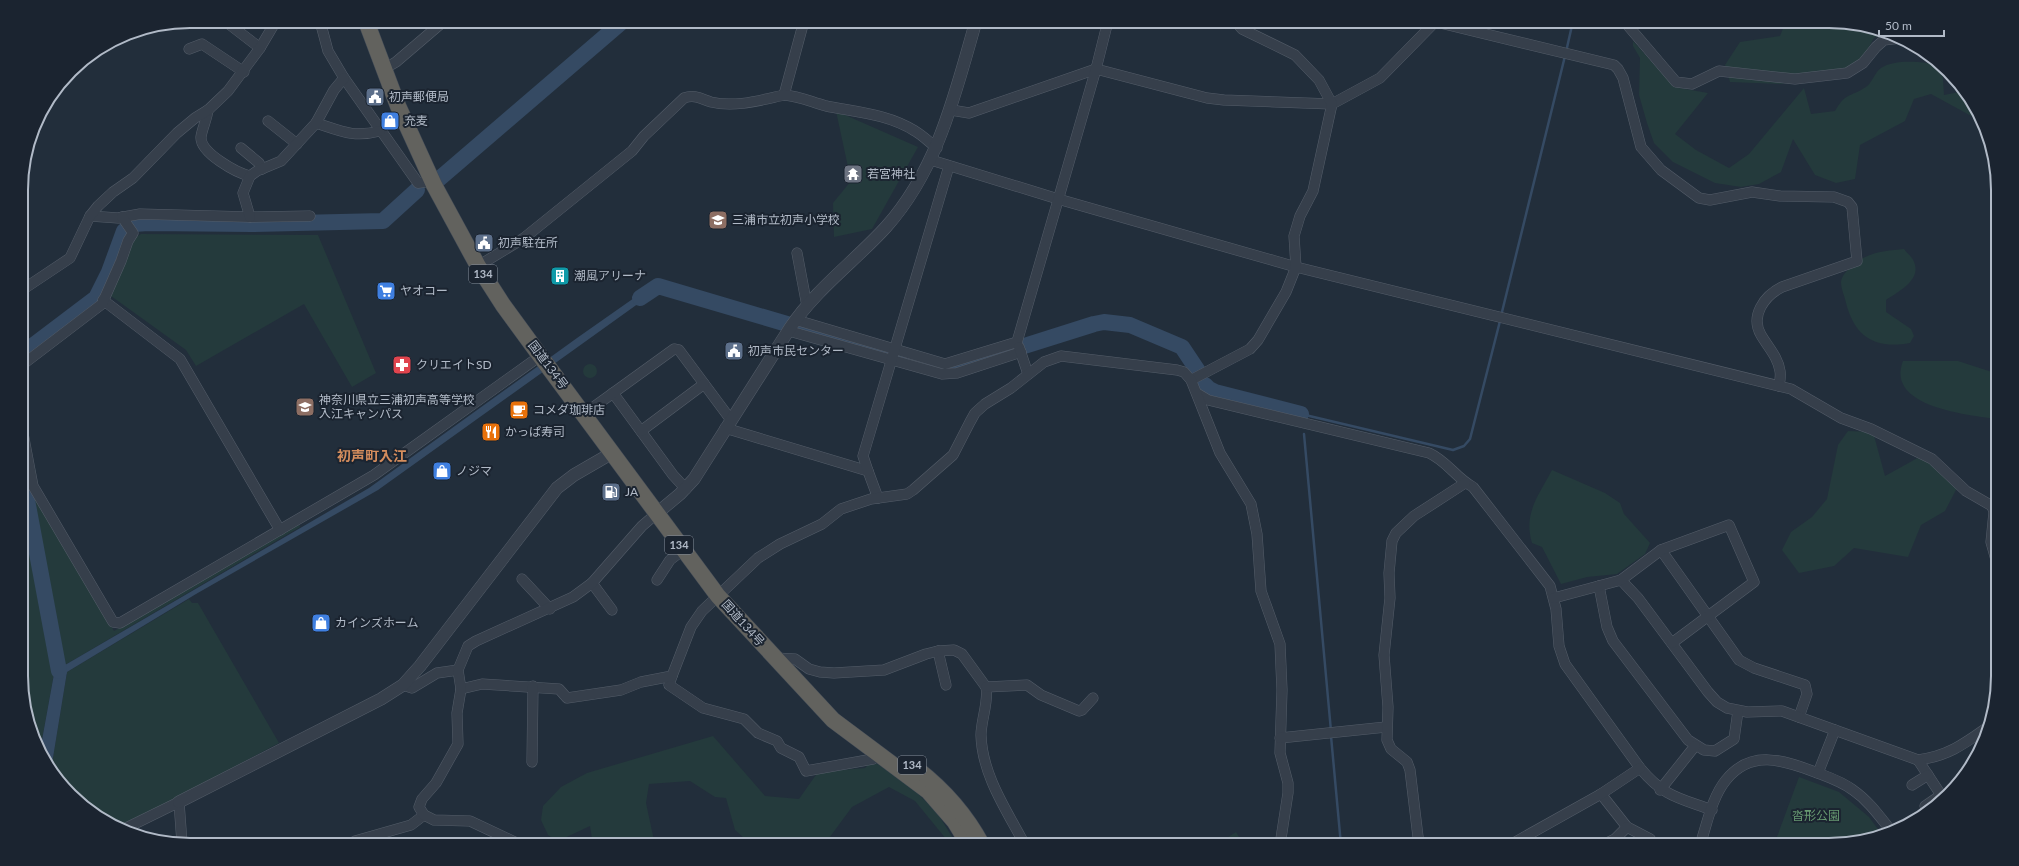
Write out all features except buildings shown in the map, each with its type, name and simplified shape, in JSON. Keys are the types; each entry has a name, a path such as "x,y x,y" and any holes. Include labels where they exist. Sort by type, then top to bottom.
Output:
{"highway":[{"name":"国道134号","path":"369,28 398,106 432,182 478,266 503,305 656,514 718,596 833,720 928,791 948,812 965,838"},
{"name":"国道134号","path":"822,708 860,736 914,766 936,784 965,817 978,838"}],"street":[{"path":"234,28 260,48"},
{"path":"28,286 70,258 90,216 113,192 133,178 177,133 195,118 208,110 228,91 244,72 272,28"},
{"path":"322,28 328,51 344,78 380,131 418,183 432,182"},
{"path":"384,69 396,62 436,28"},
{"path":"784,95 802,28"},
{"path":"507,838 470,821 434,820 424,815 419,808 422,799 436,783 458,744 458,713 461,689 458,670 468,646 573,597 592,583 642,526 686,489 807,306 886,227 898,212 931,160 951,110 974,28"},
{"path":"1028,374 1019,347 1106,28"},
{"path":"1191,380 1240,355 1258,340 1286,292 1296,267 1294,236 1300,216 1313,191 1332,104 1319,80 1295,55 1241,28"},
{"path":"951,110 969,113 1096,69 1207,98 1332,104 1380,78 1430,28"},
{"path":"1461,28 1614,65 1618,69 1630,101 1641,147 1661,170 1699,198 1710,200 1752,192 1780,196 1834,197 1848,202 1852,208 1857,261 1782,287 1772,292 1763,301 1760,308 1757,316 1760,334 1776,359 1781,373 1779,386"},
{"path":"1630,28 1676,82 1692,84 1719,71 1795,79 1847,74 1863,63 1884,40 1889,39"},
{"path":"189,49 202,44 244,72"},
{"path":"250,217 243,193 250,176 262,169 280,162 316,123 334,90 344,78"},
{"path":"478,266 524,238 626,156 644,136 684,98 690,96 711,102 729,104 784,95 896,121 915,130 937,148"},
{"path":"208,110 207,119 201,137 204,148 216,158 250,176"},
{"path":"268,121 297,144"},
{"path":"316,123 352,134 360,135 380,131"},
{"path":"242,148 259,163 262,169"},
{"path":"931,160 1058,200 1296,267 1791,389 1841,418 1871,429 1932,459 1966,491 1991,505"},
{"path":"878,498 864,456 949,166"},
{"path":"90,216 124,220 140,214 250,217 310,216"},
{"path":"28,360 102,304 128,241 133,233 124,220"},
{"path":"798,253 807,306"},
{"path":"103,300 180,359 280,530"},
{"path":"793,325 893,355 945,364 1019,347"},
{"path":"584,414 674,350 679,350 704,384 728,424 868,471"},
{"path":"878,755 873,759 806,772 799,757 780,748 777,741 758,733 744,719 702,708 669,685 691,627 702,611 770,550 822,524 841,509 878,498 906,494 954,455 975,413 985,404 1011,388 1044,362 1061,356 1177,370 1184,372 1191,380 1198,394 1220,453 1251,504 1257,534 1261,591 1280,644 1282,690 1280,752 1288,783 1288,793 1281,838"},
{"path":"28,460 33,486 113,622 120,623 374,475 541,357"},
{"path":"641,431 704,384"},
{"path":"613,393 673,475 686,489"},
{"path":"1198,394 1208,400 1429,453 1440,458 1465,483 1473,487 1550,586 1554,598 1559,646 1565,664 1571,676 1640,768 1660,790 1668,795 1712,810"},
{"path":"129,826 381,699 403,685 420,666 557,488 574,475 612,453"},
{"path":"1418,838 1410,770 1406,762 1388,745 1386,727 1387,701 1384,655 1390,598 1389,573 1392,541 1396,533 1414,516 1465,483"},
{"path":"1554,598 1621,580 1661,550 1729,525 1754,582 1672,643"},
{"path":"657,580 670,560 683,550"},
{"path":"1661,550 1739,660 1754,668 1805,685 1807,694 1799,717"},
{"path":"522,580 550,609"},
{"path":"1621,580 1638,598 1717,702 1727,708 1738,711 1782,711 1918,760 1931,758 1956,749 1981,732"},
{"path":"592,583 612,610"},
{"path":"1599,586 1607,627 1613,641 1681,732 1695,746 1710,752 1715,751 1734,739 1738,711"},
{"path":"775,658 795,659 809,669 834,674 884,670 938,651 954,650 962,654 986,687 988,694 982,716 981,736 986,766 1021,838"},
{"path":"938,651 946,685"},
{"path":"403,685 408,688 412,688 437,673 458,670"},
{"path":"461,689 482,684 533,686 559,689 567,698 621,690 641,682 672,676"},
{"path":"986,687 1028,685 1041,695 1079,711 1082,710 1093,698"},
{"path":"532,762 533,686"},
{"path":"1280,738 1386,727"},
{"path":"1818,773 1835,730"},
{"path":"1660,790 1695,746"},
{"path":"1702,838 1720,788 1732,773 1748,764 1774,759 1793,763 1853,790 1870,805 1888,827"},
{"path":"1918,760 1941,794"},
{"path":"1522,838 1601,794 1640,768"},
{"path":"1912,785 1928,775"},
{"path":"1601,794 1627,827 1648,838"},
{"path":"179,802 182,838"},
{"path":"1925,806 1931,803"},
{"path":"365,838 411,824 424,815"},
{"path":"1616,838 1627,827"}],"green space":[{"path":"1783,28 1840,28 1861,31 1877,36 1874,38 1865,54 1852,69 1800,78 1781,84 1730,82 1725,65 1740,42 1780,36"},
{"path":"1633,41 1674,87 1708,93 1675,134 1696,150 1729,168 1749,154 1804,88 1811,114 1835,111 1845,98 1866,87 1881,68 1895,63 1920,62 1931,64 1943,74 1944,95 1959,92 1974,117 1931,94 1914,99 1905,121 1860,145 1855,179 1836,183 1815,175 1793,139 1781,172 1759,184 1741,187 1715,183 1673,162 1654,143 1639,95 1640,58 1633,46"},
{"path":"836,111 918,147 872,229 834,237 833,203 851,181"},
{"path":"141,234 318,235 376,373 352,387 304,304 196,366 186,350 111,296 134,238"},
{"path":"1904,249 1913,260 1916,268 1915,274 1908,285 1886,300 1886,312 1911,329 1914,336 1910,343 1887,344 1877,342 1861,333 1855,325 1850,315 1842,287 1841,282 1843,275 1857,262 1869,255"},
{"path":"1903,361 1958,361 1991,372 1991,418 1968,415 1932,406 1917,399 1906,389 1901,377"},
{"path":"587,364 593,364 597,368 597,374 593,378 587,378 583,374 583,368"},
{"path":"1848,431 1873,432 1885,476 1923,455 1958,486 1945,511 1921,525 1908,557 1854,548 1834,566 1799,573 1782,550 1791,532 1812,517 1827,499 1838,445"},
{"path":"1552,470 1605,493 1620,503 1624,514 1650,543 1645,554 1617,574 1587,577 1561,584 1542,547 1532,543 1530,532 1531,513"},
{"path":"28,486 114,631 299,524 300,527 65,665 62,664"},
{"path":"28,521 56,663 42,741 31,708 28,687"},
{"path":"189,599 192,603 198,603 279,743 156,808 123,824 91,805 75,791 61,775 52,761 67,672"},
{"path":"713,736 765,796 799,799 818,772 865,768 872,761 905,780 938,814 953,838 945,838 915,801 889,787 852,807 829,838 744,838 735,830 726,798 715,797 690,781 649,784 646,803 654,838 592,838 590,826 564,838 553,838 548,835 541,820 543,806 561,787 587,773"},
{"name":"沓形公園","path":"1799,777 1839,792 1869,817 1878,830 1861,835 1840,838 1777,838"},
{"path":"1236,832 1240,838 1227,838"}],"water":[{"path":"657,285 660,288 378,490 196,594 67,672 52,761 42,741 56,663 65,665 369,488 644,291"}],"waterway":[{"path":"439,179 615,28"},
{"path":"1566,52 1571,28"},
{"path":"1501,316 1565,56"},
{"path":"28,349 96,298 109,272 124,231 134,224 252,224 383,221 417,190"},
{"path":"640,298 658,286 899,357"},
{"path":"1302,417 1301,414 1453,450 1464,446 1470,439 1500,321"},
{"path":"933,367 943,369 955,368 1104,322 1130,325 1182,347 1198,371"},
{"path":"1205,385 1215,392 1301,414"},
{"path":"1304,434 1331,731"},
{"path":"28,505 59,671"},
{"path":"1331,736 1340,838"}],"place":[{"name":"初声郵便局","path":"375,97"},
{"name":"充麦","path":"390,121"},
{"name":"若宮神社","path":"853,174"},
{"name":"三浦市立初声小学校","path":"718,220"},
{"name":"初声駐在所","path":"484,243"},
{"name":"潮風アリーナ","path":"560,276"},
{"name":"ヤオコー","path":"386,291"},
{"name":"初声市民センター","path":"734,351"},
{"name":"クリエイトSD","path":"402,365"},
{"name":"神奈川県立三浦初声高等学校 入江キャンパス","path":"305,407"},
{"name":"コメダ珈琲店","path":"519,410"},
{"name":"かっぱ寿司","path":"491,432"},
{"name":"ノジマ","path":"442,471"},
{"name":"JA","path":"611,492"},
{"name":"カインズホーム","path":"321,623"}],"district":[{"name":"初声町入江","path":"372,456"}]}
